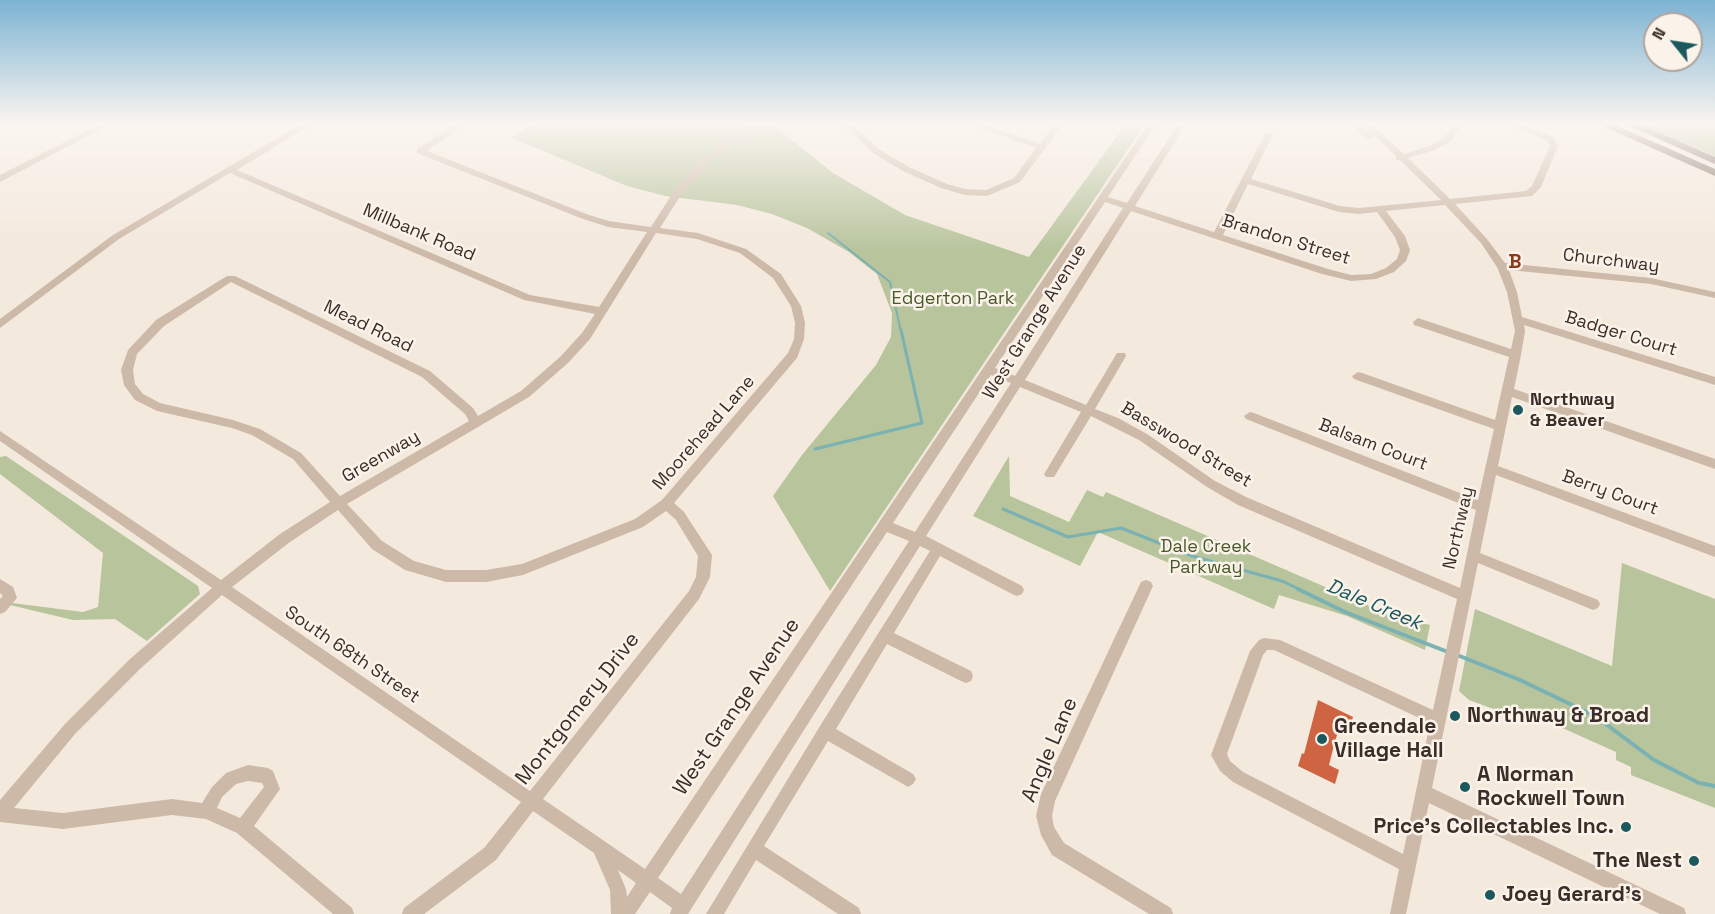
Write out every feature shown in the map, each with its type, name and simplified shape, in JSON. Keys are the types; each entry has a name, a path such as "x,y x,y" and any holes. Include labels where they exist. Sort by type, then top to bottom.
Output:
{"street":[{"path":"0,179 24,167"},
{"path":"0,324 116,237 236,167"},
{"name":"Moorehead Lane","path":"231,278 160,323 141,340 132,353 127,370 130,385 139,397 157,407 233,424 256,432 297,456 377,544 410,566 446,576 486,576 523,569 639,523 666,504 793,356 799,339 800,322 796,306 777,276 743,251 698,236 609,224 459,167"},
{"name":"Greenway","path":"0,813 70,729 135,664 220,590 285,538 338,503 525,394 564,360 586,336 677,193 701,167"},
{"path":"902,167 944,186 965,192 987,193 1017,180 1027,167"},
{"name":"West Grange Avenue","path":"625,914 887,526 1125,167"},
{"name":"West Grange Avenue","path":"680,910 1156,167"},
{"path":"1217,236 1253,167"},
{"name":"Northway","path":"1398,914 1464,596 1493,469 1520,331 1512,292 1502,266 1450,202 1412,167"},
{"path":"1246,180 1340,209 1380,210 1529,194 1536,187 1545,167"},
{"name":"Millbank Road","path":"230,170 528,298 600,311"},
{"name":"Brandon Street","path":"1104,199 1326,272 1351,278 1372,277 1389,270 1401,261 1405,250 1400,236 1380,210"},
{"name":"Churchway","path":"1502,266 1651,281 1715,295"},
{"name":"Mead Road","path":"231,278 426,374 469,411 476,424"},
{"name":"Badger Court","path":"1518,318 1715,381"},
{"path":"1418,322 1516,355"},
{"path":"1050,474 1121,356"},
{"name":"Basswood Street","path":"989,370 1087,410 1143,437 1210,484 1242,501 1464,596"},
{"path":"1358,376 1501,427"},
{"path":"1507,391 1715,464"},
{"name":"Balsam Court","path":"1250,416 1484,508"},
{"name":"South 68th Street","path":"4,443 532,802 646,881 680,910"},
{"name":"Berry Court","path":"1493,469 1715,552"},
{"name":"Montgomery Drive","path":"410,914 490,854 694,595 703,577 705,555 680,516 666,504"},
{"path":"887,526 919,539 1017,590"},
{"path":"714,914 937,550"},
{"path":"1474,556 1593,604"},
{"path":"0,585 8,591 10,598 0,608"},
{"name":"Angle Lane","path":"1146,585 1047,800 1044,816 1058,849 1165,914"},
{"path":"884,635 966,676"},
{"path":"1408,865 1238,777 1225,766 1219,754 1257,651 1264,644 1275,644 1439,720"},
{"path":"825,731 908,779"},
{"path":"206,811 217,792 231,778 248,773 268,776 272,789 243,828"},
{"path":"1424,792 1678,914"},
{"path":"0,813 63,821 172,807 206,811 243,828 346,914"},
{"path":"754,849 853,914"},
{"path":"600,851 618,889 619,914"}],"green space":[{"name":"Edgerton Park","path":"581,167 825,167 905,215 1029,257 1095,167 1116,167 830,591 773,496 802,455 876,365 891,337 892,313 877,274 849,252 807,228 772,214 737,205 665,196 627,186"},
{"path":"6,456 198,586 200,594 147,641 115,619 73,620 10,605 12,603 83,612 98,607 103,553 0,474 0,457"},
{"name":"Dale Creek Parkway","path":"1009,456 1010,496 1069,522 1087,490 1103,497 1106,492 1390,615 1430,625 1425,650 1347,616 1279,595 1274,609 1098,532 1080,566 973,516"},
{"path":"1622,563 1715,599 1715,808 1631,775 1631,767 1616,760 1616,752 1520,709 1518,718 1469,700 1459,691 1475,609 1612,666"}],"building":[{"name":"Greendale Village Hall","path":"1318,700 1353,717 1350,729 1340,725 1334,745 1329,765 1339,770 1335,784 1298,766 1302,753 1304,754"}],"waterway":[{"name":"Dale Creek","path":"828,233 890,282 901,332"},
{"name":"Dale Creek","path":"815,449 922,423 901,330"},
{"name":"Dale Creek","path":"1003,509 1068,537 1121,528 1192,556 1282,581 1301,590"},
{"name":"Dale Creek","path":"1298,589 1345,612 1448,652"},
{"name":"Dale Creek","path":"1457,655 1520,680 1595,716 1654,760 1699,783 1715,786"}],"place":[{"name":"Northway & Beaver","path":"1518,410"},
{"name":"Northway & Broad","path":"1455,716"},
{"name":"Greendale Village Hall","path":"1322,739"},
{"name":"A Norman Rockwell Town","path":"1465,787"},
{"name":"Price's Collectables Inc.","path":"1626,827"},
{"name":"The Nest","path":"1694,861"},
{"name":"Joey Gerard's","path":"1490,895"}],"district":[{"name":"B","path":"1515,263"}]}
